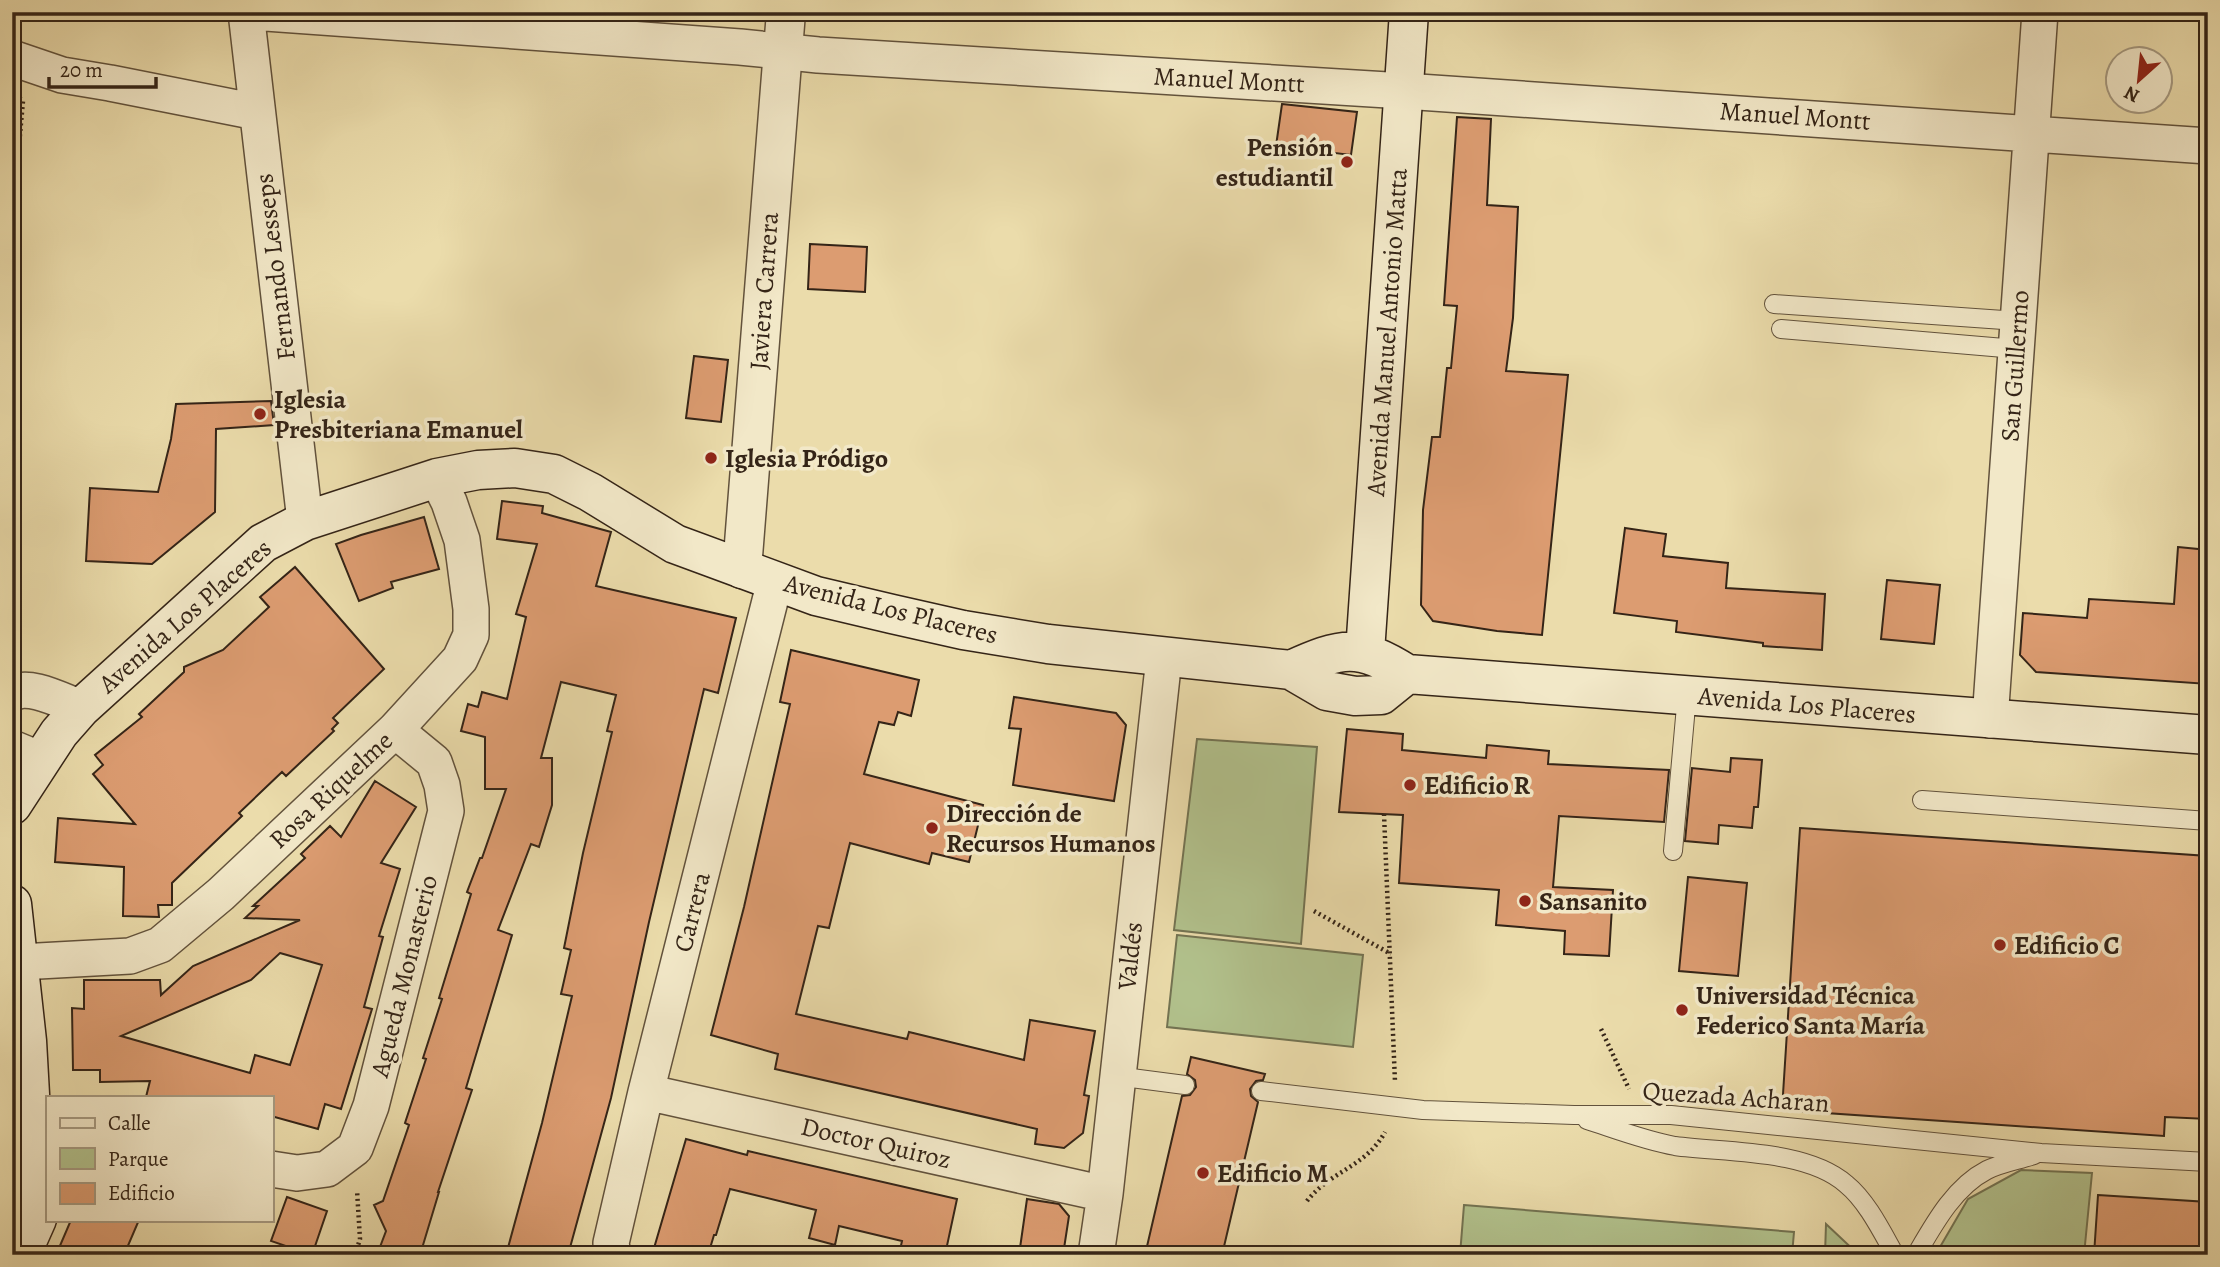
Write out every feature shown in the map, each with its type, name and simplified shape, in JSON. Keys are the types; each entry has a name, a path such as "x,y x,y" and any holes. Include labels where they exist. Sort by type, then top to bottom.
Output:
{"main road":[{"name":"Javiera Carrera","path":"758,575 786,12"},
{"name":"Avenida Manuel Antonio Matta","path":"1365,652 1409,12"},
{"name":"Avenida Los Placeres","path":"12,804 26,754 59,733 80,708 263,543 305,521 437,478 478,470 515,468 554,474 590,492 676,544 816,596 963,630 1048,644 1291,670 1327,691 1360,696 1381,695 1407,674"},
{"name":"Avenida Los Placeres","path":"1291,670 1326,654 1365,652 1407,674 2208,735"},
{"path":"12,904 18,981 40,1125 24,1218 21,1255"}],"street":[{"name":"Manuel Montt","path":"249,12 417,18 818,55 2032,132 2208,146"},
{"name":"Fernando Lesseps","path":"249,12 257,112 305,521"},
{"name":"San Guillermo","path":"1990,720 2040,12"},
{"path":"12,37 110,83"},
{"path":"12,58 62,75 257,112"},
{"name":"Rosa Riquelme","path":"18,981 130,956 160,945 221,894 395,730 460,659 471,635 471,610 462,540 449,502 437,478"},
{"name":"Carrera","path":"612,1249 758,575"},
{"name":"Valdés","path":"1096,1255 1164,658"},
{"path":"12,694 16,690 28,689 80,708"},
{"name":"Agueda Monasterio","path":"355,1148 371,1106 446,811 442,785 433,762 395,730"},
{"name":"Doctor Quiroz","path":"646,1092 1105,1194"},
{"path":"273,1168 297,1173 327,1169 355,1148"}],"lane":[{"path":"1774,304 2017,335"},
{"path":"1781,329 2017,335"},
{"path":"1673,851 1687,695"},
{"path":"1922,800 2208,821"},
{"path":"1116,1076 1185,1085"},
{"name":"Quezada Acharan","path":"1261,1091 1423,1110 1671,1115 2041,1153 2208,1163"},
{"path":"1574,1115 1672,1145 1776,1156 1820,1169 1846,1184 1867,1208 1895,1255"},
{"path":"1916,1255 1936,1222 1970,1181 1988,1170 2041,1153"}],"path":[{"path":"12,224 23,101"},
{"path":"1307,1201 1316,1189 1367,1157 1385,1134 1393,1107 1396,1073 1384,814"},
{"path":"1314,911 1391,954"},
{"path":"1601,1029 1642,1115"},
{"path":"355,1148 360,1239 355,1255"}],"green space":[{"path":"1197,739 1317,747 1301,944 1174,930"},
{"path":"1177,935 1363,955 1353,1047 1167,1027"},
{"path":"2021,1170 2092,1173 2084,1255 1940,1255 1940,1247 1968,1199"},
{"path":"1464,1205 1794,1232 1792,1255 1460,1255"},
{"path":"1826,1224 1859,1255 1825,1255"}],"building":[{"path":"1282,104 1357,112 1351,155 1276,146"},
{"path":"1457,117 1491,119 1487,205 1518,207 1513,318 1506,371 1568,375 1542,635 1433,621 1421,605 1423,510 1432,437 1440,437 1457,306 1444,305"},
{"path":"810,244 867,247 865,292 808,289"},
{"path":"694,356 728,360 721,422 686,418"},
{"path":"271,401 274,425 216,429 215,512 152,564 86,561 90,488 158,492 171,439 176,404"},
{"path":"502,501 543,506 542,513 611,532 596,586 736,618 718,693 704,689 611,1098 568,1255 506,1255 542,1123 572,996 561,994 571,950 564,948 612,732 607,731 616,695 561,682 541,758 552,758 552,805 539,847 531,844 498,930 512,935 466,1088 472,1090 420,1255 377,1255 386,1231 374,1205 383,1201 409,1125 405,1123 426,1059 423,1058 442,999 439,998 471,894 467,892 506,789 485,789 485,737 461,731 468,704 478,707 482,692 507,699 526,617 516,614 537,544 497,539"},
{"path":"424,517 439,569 391,582 393,588 359,601 336,544"},
{"path":"1625,528 1666,534 1663,556 1728,563 1726,588 1825,594 1822,650 1763,646 1763,643 1676,632 1677,621 1614,613"},
{"path":"2178,547 2208,550 2208,684 2036,672 2020,655 2023,613 2087,618 2089,599 2174,604"},
{"path":"295,567 384,669 333,718 338,723 332,729 334,731 286,776 282,772 239,813 242,816 172,883 172,905 158,905 159,917 123,916 124,867 55,862 58,818 135,824 93,774 103,765 95,755 142,717 139,714 184,672 184,667 223,650 269,607 260,597"},
{"path":"1887,580 1940,585 1934,644 1881,639"},
{"path":"791,650 919,680 911,716 898,712 894,725 879,722 864,774 983,805 969,862 932,853 929,864 850,843 829,928 818,926 796,1014 907,1039 909,1032 1024,1060 1030,1020 1095,1031 1084,1095 1089,1096 1083,1133 1064,1148 1035,1144 1037,1129 775,1069 778,1054 711,1035 744,907 790,704 780,702"},
{"path":"1014,697 1116,713 1126,725 1114,801 1013,785 1021,729 1009,728"},
{"path":"1347,729 1403,734 1402,750 1486,758 1487,745 1549,751 1548,764 1669,770 1664,822 1559,816 1553,887 1613,890 1609,956 1564,954 1565,931 1496,925 1499,890 1399,883 1403,815 1339,812"},
{"path":"1731,758 1762,760 1758,807 1754,807 1752,828 1719,825 1718,844 1685,841 1692,768 1730,772"},
{"path":"375,781 416,807 381,863 400,869 379,936 383,937 364,1007 372,1009 341,1109 325,1104 318,1129 273,1117 273,1096 146,1096 150,1081 100,1082 100,1070 73,1070 72,1008 84,1009 84,980 160,980 161,995 193,966 300,920 245,918 258,906 253,906 305,858 301,854 330,826 341,837","holes":["280,953 322,965 290,1065 255,1055 250,1073 121,1036 251,980"]},
{"name":"Edificio C","path":"1800,828 2208,856 2208,1119 2165,1117 2164,1136 1782,1110"},
{"path":"1688,877 1747,883 1738,976 1679,971"},
{"name":"Edificio M","path":"1191,1057 1265,1074 1263,1080 1256,1081 1250,1089 1251,1096 1258,1102 1222,1255 1145,1255 1182,1096 1190,1095 1196,1087 1195,1080 1187,1074"},
{"path":"686,1139 747,1155 748,1151 957,1199 945,1255 922,1255 900,1250 902,1241 839,1226 835,1245 809,1238 816,1210 730,1189 708,1255 652,1255"},
{"path":"2098,1195 2208,1202 2208,1253 2163,1251 2163,1255 2094,1255"},
{"path":"287,1197 327,1211 312,1255 271,1241"},
{"path":"1027,1199 1059,1204 1069,1216 1063,1255 1019,1255"},
{"path":"70,1222 138,1222 124,1255 56,1255"}],"place":[{"name":"Pensión estudiantil","path":"1347,162"},
{"name":"Iglesia Presbiteriana Emanuel","path":"260,414"},
{"name":"Iglesia Pródigo","path":"711,458"},
{"name":"Edificio R","path":"1410,785"},
{"name":"Dirección de Recursos Humanos","path":"932,828"},
{"name":"Sansanito","path":"1525,901"},
{"name":"Edificio C","path":"2000,945"},
{"name":"Universidad Técnica Federico Santa María","path":"1682,1010"},
{"name":"Edificio M","path":"1203,1173"}]}
